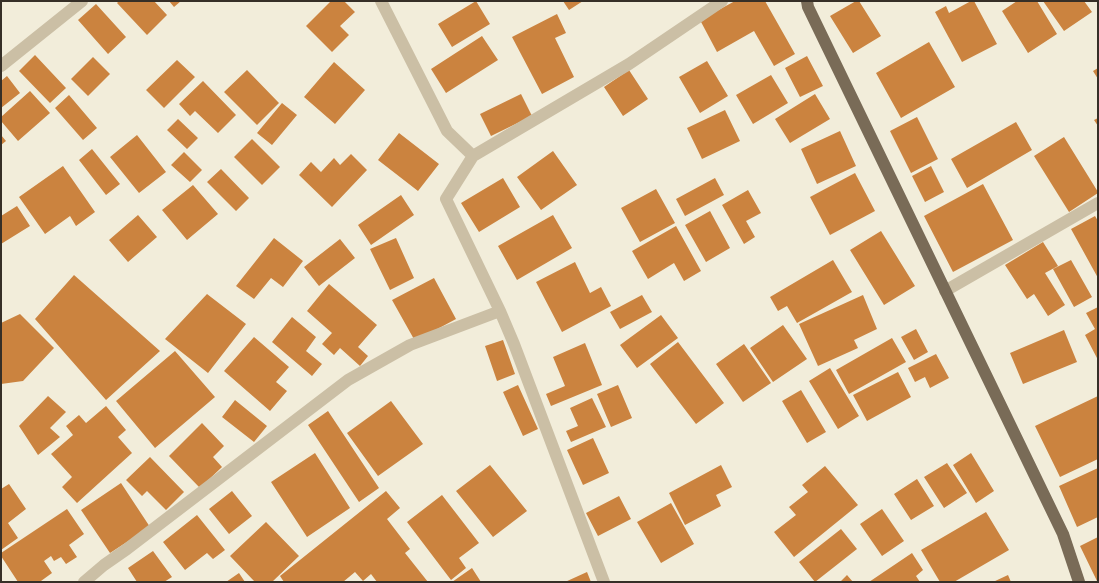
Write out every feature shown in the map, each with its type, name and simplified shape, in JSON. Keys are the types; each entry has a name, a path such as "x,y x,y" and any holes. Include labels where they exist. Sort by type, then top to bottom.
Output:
{"main road":[{"path":"807,1 808,7 1063,534 1079,582"}],"street":[{"path":"1,66 82,1"},
{"path":"381,1 447,131 472,156"},
{"path":"604,582 500,310 446,199 472,156 629,64 722,1"},
{"path":"945,291 1098,203"},
{"path":"84,582 104,565 348,380 410,345 500,310"}],"building":[{"path":"119,1 154,1 167,15 147,35 117,3"},
{"path":"169,1 181,1 174,7"},
{"path":"331,1 344,1 355,12 340,26 349,35 332,52 306,26"},
{"path":"476,1 490,24 452,47 438,24"},
{"path":"563,1 583,1 569,10"},
{"path":"735,1 765,1 795,54 774,66 754,31 717,52 700,20"},
{"path":"856,1 859,1 881,36 853,53 830,16"},
{"path":"971,1 974,1 997,44 962,62 935,12 946,6 949,13"},
{"path":"1017,1 1037,1 1057,34 1028,53 1002,11"},
{"path":"1043,1 1084,1 1092,12 1064,31"},
{"path":"96,4 126,37 108,54 78,20"},
{"path":"557,14 566,33 555,38 574,77 542,94 512,37"},
{"path":"482,36 498,60 446,93 431,69"},
{"path":"929,42 955,87 901,118 876,73"},
{"path":"35,55 66,88 50,103 19,71"},
{"path":"807,56 823,86 800,97 785,68"},
{"path":"93,57 110,74 88,96 71,79"},
{"path":"177,60 195,77 164,108 146,90"},
{"path":"707,61 728,96 700,113 679,77"},
{"path":"334,62 365,90 335,124 304,97"},
{"path":"1098,68 1098,79 1093,71"},
{"path":"247,70 279,103 257,125 224,92"},
{"path":"629,70 648,99 623,116 604,87"},
{"path":"771,75 788,103 753,124 736,95"},
{"path":"7,76 20,93 1,108 1,81"},
{"path":"203,81 236,115 218,133 195,111 190,116 179,104"},
{"path":"30,91 50,113 18,141 1,121 1,117"},
{"path":"521,94 532,116 491,136 480,114"},
{"path":"815,94 830,119 790,143 775,119"},
{"path":"69,95 97,128 83,140 55,108"},
{"path":"282,103 297,115 272,145 257,133"},
{"path":"725,110 740,141 702,159 687,128"},
{"path":"917,117 938,159 911,173 890,131"},
{"path":"1098,118 1098,126 1094,120"},
{"path":"178,119 198,138 187,149 167,130"},
{"path":"1016,122 1032,150 967,188 951,159"},
{"path":"840,131 856,166 817,184 801,149"},
{"path":"399,133 439,164 418,191 378,160"},
{"path":"1,135 6,141 1,145"},
{"path":"137,135 166,172 139,193 110,157"},
{"path":"1064,137 1098,192 1069,212 1034,156"},
{"path":"252,139 280,167 262,185 234,157"},
{"path":"92,149 120,184 106,195 79,160"},
{"path":"553,151 577,185 541,210 517,177"},
{"path":"184,152 202,170 190,182 171,165"},
{"path":"351,154 367,170 332,207 299,175 311,162 321,172 334,158 340,165"},
{"path":"63,166 95,212 76,226 70,216 45,234 19,197"},
{"path":"931,166 944,192 925,202 912,176"},
{"path":"221,169 249,198 236,211 207,182"},
{"path":"855,173 875,211 830,235 810,197"},
{"path":"503,178 520,207 479,232 461,203"},
{"path":"715,178 724,195 685,216 676,199"},
{"path":"983,184 1013,240 953,272 924,216"},
{"path":"193,185 218,214 187,240 162,210"},
{"path":"656,189 675,223 640,242 621,208"},
{"path":"748,190 761,213 746,221 755,237 744,244 722,205"},
{"path":"401,195 414,215 371,245 358,225"},
{"path":"17,206 30,226 1,244 1,216"},
{"path":"710,211 730,248 706,262 685,225"},
{"path":"138,215 157,237 128,262 109,240"},
{"path":"553,215 572,248 517,280 498,246"},
{"path":"1095,216 1098,221 1098,278 1071,229"},
{"path":"676,226 701,271 684,281 674,263 648,279 632,251"},
{"path":"881,231 915,286 884,305 850,250"},
{"path":"274,238 303,261 283,287 271,278 254,299 236,286"},
{"path":"396,238 414,278 390,290 370,249"},
{"path":"340,239 355,258 319,286 304,267"},
{"path":"1043,242 1058,266 1045,273 1065,305 1048,316 1034,294 1027,299 1005,265"},
{"path":"833,260 852,292 797,323 787,306 778,311 770,297"},
{"path":"1071,260 1092,297 1074,307 1053,269"},
{"path":"575,262 590,293 601,287 611,306 562,332 536,282"},
{"path":"74,275 160,351 106,400 35,319"},
{"path":"434,278 456,319 415,341 392,300"},
{"path":"329,284 377,325 358,347 368,356 360,366 340,348 334,355 322,344 332,333 307,311"},
{"path":"207,294 246,324 208,373 165,339"},
{"path":"642,295 652,312 620,329 610,312"},
{"path":"863,295 877,329 854,340 858,348 818,366 799,324"},
{"path":"1098,307 1098,360 1085,335 1095,329 1086,313"},
{"path":"20,314 54,348 23,381 1,384 1,323"},
{"path":"661,315 678,338 637,368 620,345"},
{"path":"292,317 316,337 306,351 322,364 312,376 272,342"},
{"path":"783,325 807,359 773,382 750,348"},
{"path":"916,329 928,352 914,360 901,337"},
{"path":"1064,330 1077,362 1023,384 1010,353"},
{"path":"254,337 289,367 276,382 287,391 270,411 224,371"},
{"path":"892,338 906,362 849,394 836,370"},
{"path":"503,340 515,374 497,381 485,346"},
{"path":"678,342 724,403 696,424 650,364"},
{"path":"585,343 602,385 551,406 546,394 565,386 553,357"},
{"path":"744,344 771,383 743,402 716,364"},
{"path":"175,351 215,397 155,448 116,401"},
{"path":"936,354 949,378 930,388 925,377 915,382 908,368"},
{"path":"830,368 859,416 838,429 809,381"},
{"path":"898,372 911,397 867,421 853,395"},
{"path":"518,385 538,429 523,436 503,392"},
{"path":"618,385 632,418 611,427 597,394"},
{"path":"801,390 826,432 807,443 782,401"},
{"path":"48,396 66,412 50,428 60,437 38,455 19,426"},
{"path":"1098,396 1098,459 1060,477 1035,426"},
{"path":"592,398 606,427 571,442 566,431 578,426 570,408"},
{"path":"235,400 267,426 254,442 222,417"},
{"path":"391,401 423,444 378,476 347,433"},
{"path":"106,406 126,430 118,437 132,453 77,503 62,487 72,477 51,454 73,435 66,426 79,415 86,423"},
{"path":"328,411 379,488 359,502 308,425"},
{"path":"202,423 224,446 213,457 222,467 200,488 169,456"},
{"path":"593,438 609,473 583,485 567,450"},
{"path":"315,453 350,508 307,537 271,482"},
{"path":"971,453 994,491 976,503 953,465"},
{"path":"150,457 184,492 166,510 147,491 142,496 126,480"},
{"path":"947,463 967,493 944,508 924,477"},
{"path":"490,465 527,511 493,537 456,491"},
{"path":"721,465 732,487 716,495 721,506 685,525 669,493"},
{"path":"825,466 858,505 794,557 774,532 796,515 789,507 808,492 802,485"},
{"path":"1098,468 1098,517 1077,527 1059,486"},
{"path":"917,479 934,506 911,520 894,494"},
{"path":"121,483 150,527 110,553 81,510"},
{"path":"9,484 26,509 8,523 18,538 1,550 1,489"},
{"path":"232,491 252,516 229,534 209,509"},
{"path":"386,491 400,508 387,519 410,549 405,553 428,582 377,582 371,574 363,581 355,572 343,582 284,582 280,576"},
{"path":"442,495 479,543 459,558 466,568 451,580 407,522"},
{"path":"619,496 631,519 598,536 586,513"},
{"path":"671,503 694,544 661,563 637,522"},
{"path":"67,509 84,534 69,545 77,557 66,564 61,557 54,561 51,556 44,561 52,573 41,582 18,582 1,556 1,553"},
{"path":"882,509 904,541 882,556 860,524"},
{"path":"986,512 1009,550 954,582 940,582 921,550"},
{"path":"197,515 225,550 213,559 207,553 185,570 163,542"},
{"path":"266,522 299,556 272,582 255,582 230,556"},
{"path":"841,529 857,549 815,582 799,562"},
{"path":"1098,537 1098,580 1097,581 1080,546"},
{"path":"153,551 172,577 164,582 137,582 128,568"},
{"path":"912,553 923,570 916,576 920,582 869,582"},
{"path":"472,568 481,582 452,582"},
{"path":"587,572 591,582 565,582"},
{"path":"239,573 245,582 226,582"},
{"path":"847,575 853,582 840,582"},
{"path":"1008,575 1011,582 993,582"}]}
